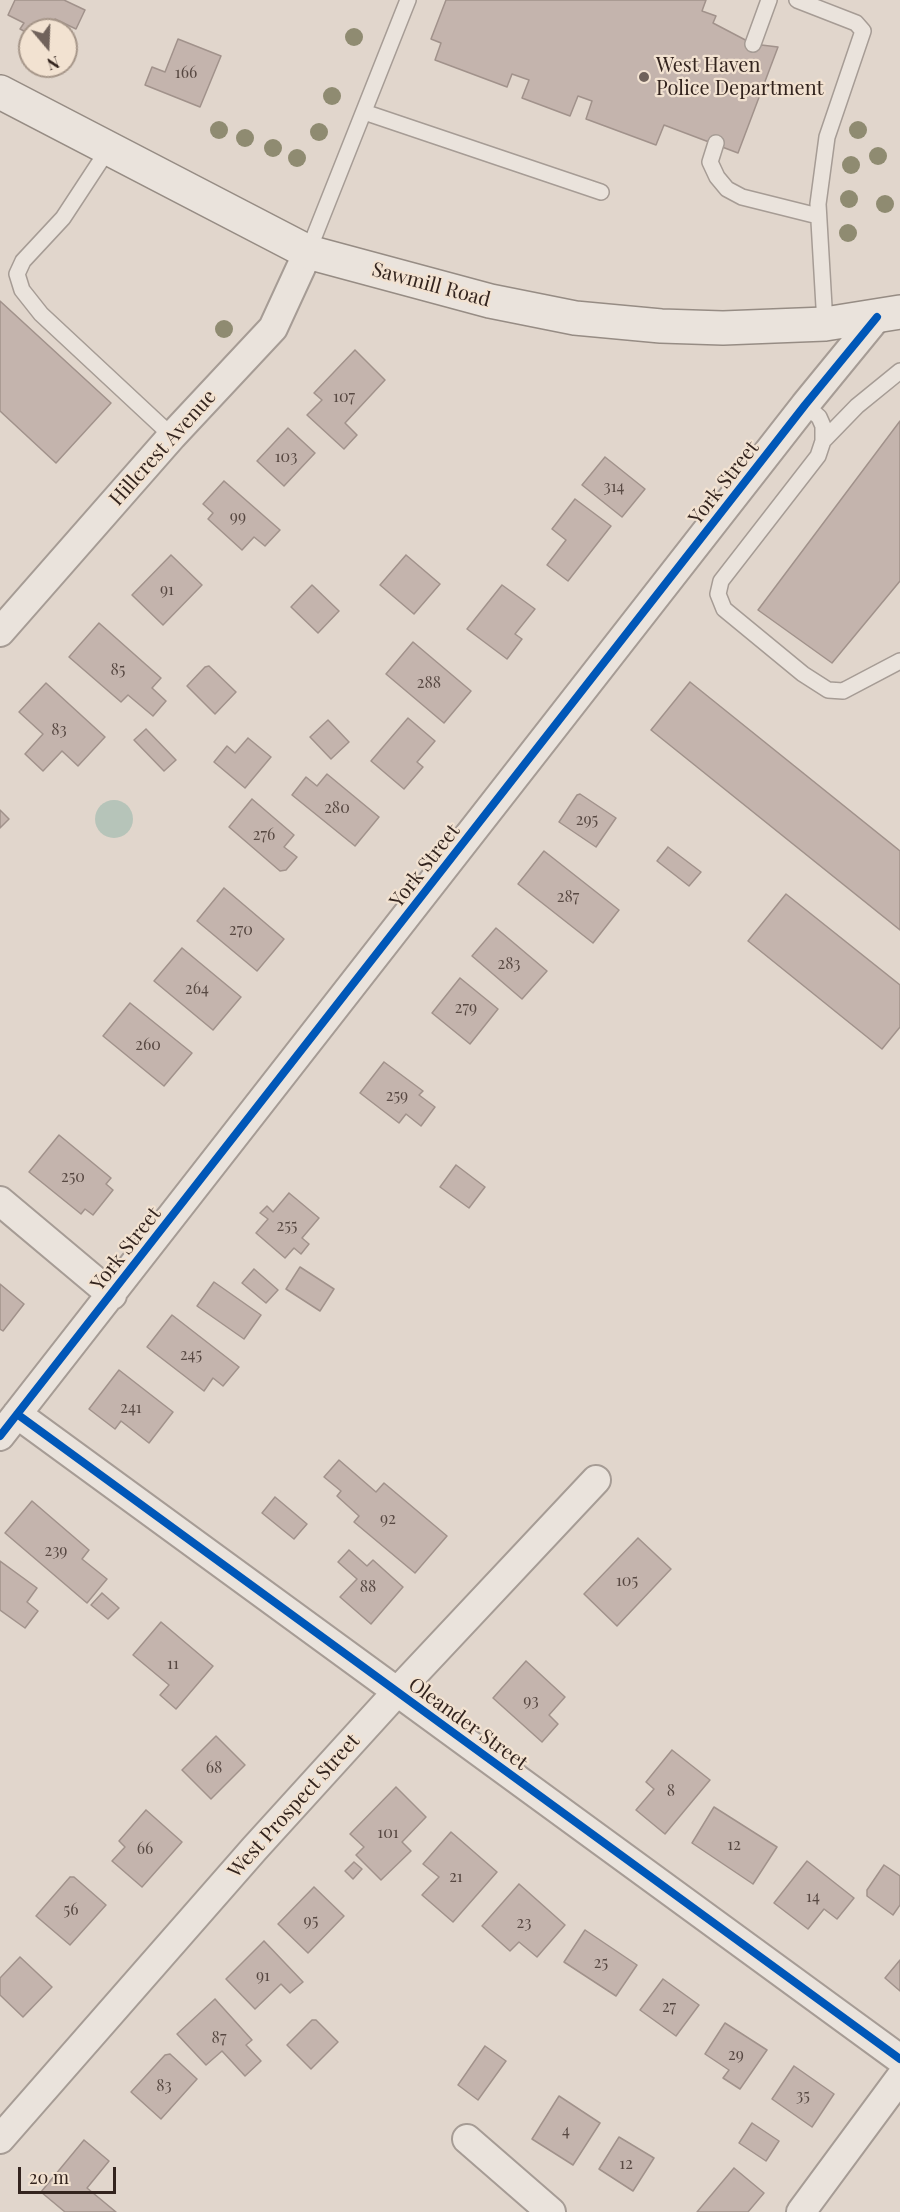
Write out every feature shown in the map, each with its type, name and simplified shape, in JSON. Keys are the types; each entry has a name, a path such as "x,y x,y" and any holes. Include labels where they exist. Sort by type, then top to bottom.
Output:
{"main road":[{"name":"Sawmill Road","path":"0,92 308,252 490,301 575,318 672,327 723,328 825,324 888,314"}],"street":[{"name":"Hillcrest Avenue","path":"0,632 172,436 273,328 308,252"},
{"name":"York Street","path":"9,1425 805,405 888,314"},
{"path":"0,1201 112,1295"},
{"name":"Oleander Street","path":"9,1425 396,1693 900,2059"},
{"name":"West Prospect Street","path":"0,2139 255,1848 396,1693 596,1480"},
{"path":"801,2212 900,2078"},
{"path":"467,2139 551,2212"}],"lane":[{"path":"308,252 408,0"},
{"path":"753,44 769,0"},
{"path":"796,0 856,23 863,31 826,137 818,204 825,324"},
{"path":"364,112 601,192"},
{"path":"716,143 710,162 717,177 727,189 742,197 818,216"},
{"path":"109,148 63,218 23,261 17,274 22,290 41,314 172,436"},
{"path":"823,441 857,406 900,370"},
{"path":"805,405 819,417 823,426 823,441 818,456 721,581 718,594 724,609 803,674 828,690 843,691 900,661"}],"shaded area":[{"path":"114,800 127,806 133,819 127,832 114,838 101,832 95,819 101,806"}],"building":[{"path":"15,0 64,0 85,10 78,25 78,18 18,18 18,20 8,15"},
{"name":"West Haven Police Department","path":"446,0 706,0 702,11 716,16 713,23 753,44 778,47 738,153 664,125 656,145 586,119 592,101 578,96 570,116 522,98 529,80 512,74 507,87 435,60 441,43 431,39"},
{"path":"178,39 221,56 200,107 145,85 152,67 165,72"},
{"path":"0,301 111,403 56,463 0,411"},
{"path":"355,350 385,380 345,423 357,435 344,449 307,415 322,400 314,393"},
{"path":"900,421 900,581 832,663 758,610"},
{"path":"288,428 315,453 284,486 257,461"},
{"path":"605,457 645,489 622,517 582,485"},
{"path":"224,481 280,530 265,546 254,537 242,550 208,519 213,513 203,504"},
{"path":"575,499 611,526 568,581 547,565 566,540 552,529"},
{"path":"171,555 202,585 163,625 132,595"},
{"path":"406,555 440,584 414,614 380,585"},
{"path":"312,585 339,611 318,633 291,607"},
{"path":"502,585 535,609 515,634 522,639 507,659 467,629"},
{"path":"99,623 161,678 152,688 166,701 153,716 128,695 121,702 69,657"},
{"path":"413,642 471,691 444,723 386,674"},
{"path":"209,666 236,692 215,714 187,686 205,667"},
{"path":"690,682 900,851 900,930 651,730"},
{"path":"46,683 105,737 78,766 62,751 43,771 25,754 43,734 19,712"},
{"path":"408,718 435,741 417,762 423,767 404,789 371,761"},
{"path":"328,720 349,742 331,759 310,737"},
{"path":"146,729 176,760 164,771 134,740"},
{"path":"248,738 271,757 245,788 214,762 227,746 235,753"},
{"path":"327,774 379,817 355,846 292,795 306,777 317,786"},
{"path":"580,794 616,818 596,847 559,822 577,795"},
{"path":"252,799 294,835 284,847 297,857 286,870 280,871 229,827"},
{"path":"0,810 9,819 0,828"},
{"path":"668,847 701,872 689,886 657,861"},
{"path":"544,851 619,910 593,943 518,884"},
{"path":"224,888 284,939 257,971 197,921"},
{"path":"786,894 900,985 900,1027 882,1049 748,941"},
{"path":"496,928 547,971 522,999 472,956"},
{"path":"182,948 241,997 213,1030 154,981"},
{"path":"460,978 498,1009 470,1044 432,1013"},
{"path":"130,1003 192,1053 164,1086 103,1036"},
{"path":"384,1062 423,1091 419,1095 435,1107 421,1126 406,1114 399,1123 360,1093"},
{"path":"59,1135 111,1178 106,1184 113,1190 93,1215 85,1209 81,1214 29,1172"},
{"path":"456,1165 485,1187 469,1208 440,1187"},
{"path":"289,1193 319,1218 302,1238 309,1244 301,1254 294,1248 285,1258 256,1233 268,1219 260,1213 267,1206 273,1212"},
{"path":"300,1267 334,1289 320,1311 286,1289"},
{"path":"254,1269 278,1290 266,1303 242,1283"},
{"path":"214,1282 261,1315 244,1339 197,1306"},
{"path":"0,1284 24,1304 3,1331 0,1329"},
{"path":"172,1315 239,1367 223,1386 213,1378 204,1391 147,1347"},
{"path":"119,1370 173,1412 149,1443 121,1421 115,1429 89,1409"},
{"path":"339,1460 376,1492 384,1483 447,1536 415,1573 354,1522 359,1516 337,1496 341,1491 324,1477"},
{"path":"275,1497 307,1524 294,1539 262,1513"},
{"path":"32,1501 89,1550 82,1559 107,1579 87,1603 5,1533"},
{"path":"638,1538 671,1569 617,1626 584,1594"},
{"path":"349,1550 367,1566 373,1560 403,1587 371,1624 340,1597 357,1579 338,1562"},
{"path":"0,1561 37,1588 27,1602 38,1611 25,1628 0,1610"},
{"path":"102,1593 119,1608 108,1619 91,1605"},
{"path":"161,1622 213,1666 176,1709 160,1695 169,1685 133,1655"},
{"path":"526,1661 565,1697 549,1715 558,1724 542,1742 493,1698"},
{"path":"216,1736 245,1765 211,1799 182,1770"},
{"path":"672,1750 710,1780 665,1834 636,1810 654,1789 646,1782"},
{"path":"396,1787 426,1817 402,1842 411,1851 381,1880 356,1855 364,1847 350,1834"},
{"path":"714,1807 777,1847 753,1884 692,1843"},
{"path":"146,1810 182,1842 142,1887 112,1861 125,1847 119,1841"},
{"path":"451,1832 497,1872 453,1922 422,1895 439,1877 423,1864"},
{"path":"807,1861 854,1898 837,1919 824,1909 808,1929 774,1903"},
{"path":"354,1862 362,1869 353,1879 345,1871"},
{"path":"884,1865 900,1876 900,1905 893,1915 867,1896 867,1890"},
{"path":"70,1877 74,1877 106,1905 70,1945 36,1916"},
{"path":"519,1884 565,1925 537,1957 519,1942 510,1951 482,1926"},
{"path":"314,1887 344,1916 308,1953 278,1924"},
{"path":"585,1930 637,1965 616,1996 564,1962"},
{"path":"264,1941 303,1982 290,1993 281,1984 255,2009 226,1979"},
{"path":"20,1957 52,1987 23,2017 0,1995 0,1978"},
{"path":"900,1960 900,1991 885,1978"},
{"path":"663,1979 699,2005 676,2036 640,2010"},
{"path":"215,1999 252,2040 246,2045 261,2061 245,2076 222,2051 206,2065 177,2034"},
{"path":"312,2020 316,2020 338,2042 311,2069 287,2045"},
{"path":"725,2023 767,2050 740,2089 723,2078 729,2070 705,2054"},
{"path":"485,2046 506,2061 478,2100 458,2085"},
{"path":"170,2054 197,2079 161,2119 131,2092 165,2055"},
{"path":"794,2066 834,2094 812,2127 772,2099"},
{"path":"559,2096 600,2123 573,2165 532,2139"},
{"path":"752,2123 779,2141 766,2161 739,2143"},
{"path":"619,2137 654,2158 633,2191 599,2169"},
{"path":"84,2140 109,2161 87,2188 116,2212 65,2212 41,2192"},
{"path":"734,2168 764,2193 748,2212 697,2212"}],"cycle path":[{"path":"0,1436 805,405 877,317"},
{"path":"17,1414 900,2059"}],"place":[{"name":"West Haven Police Department","path":"644,77"}]}
